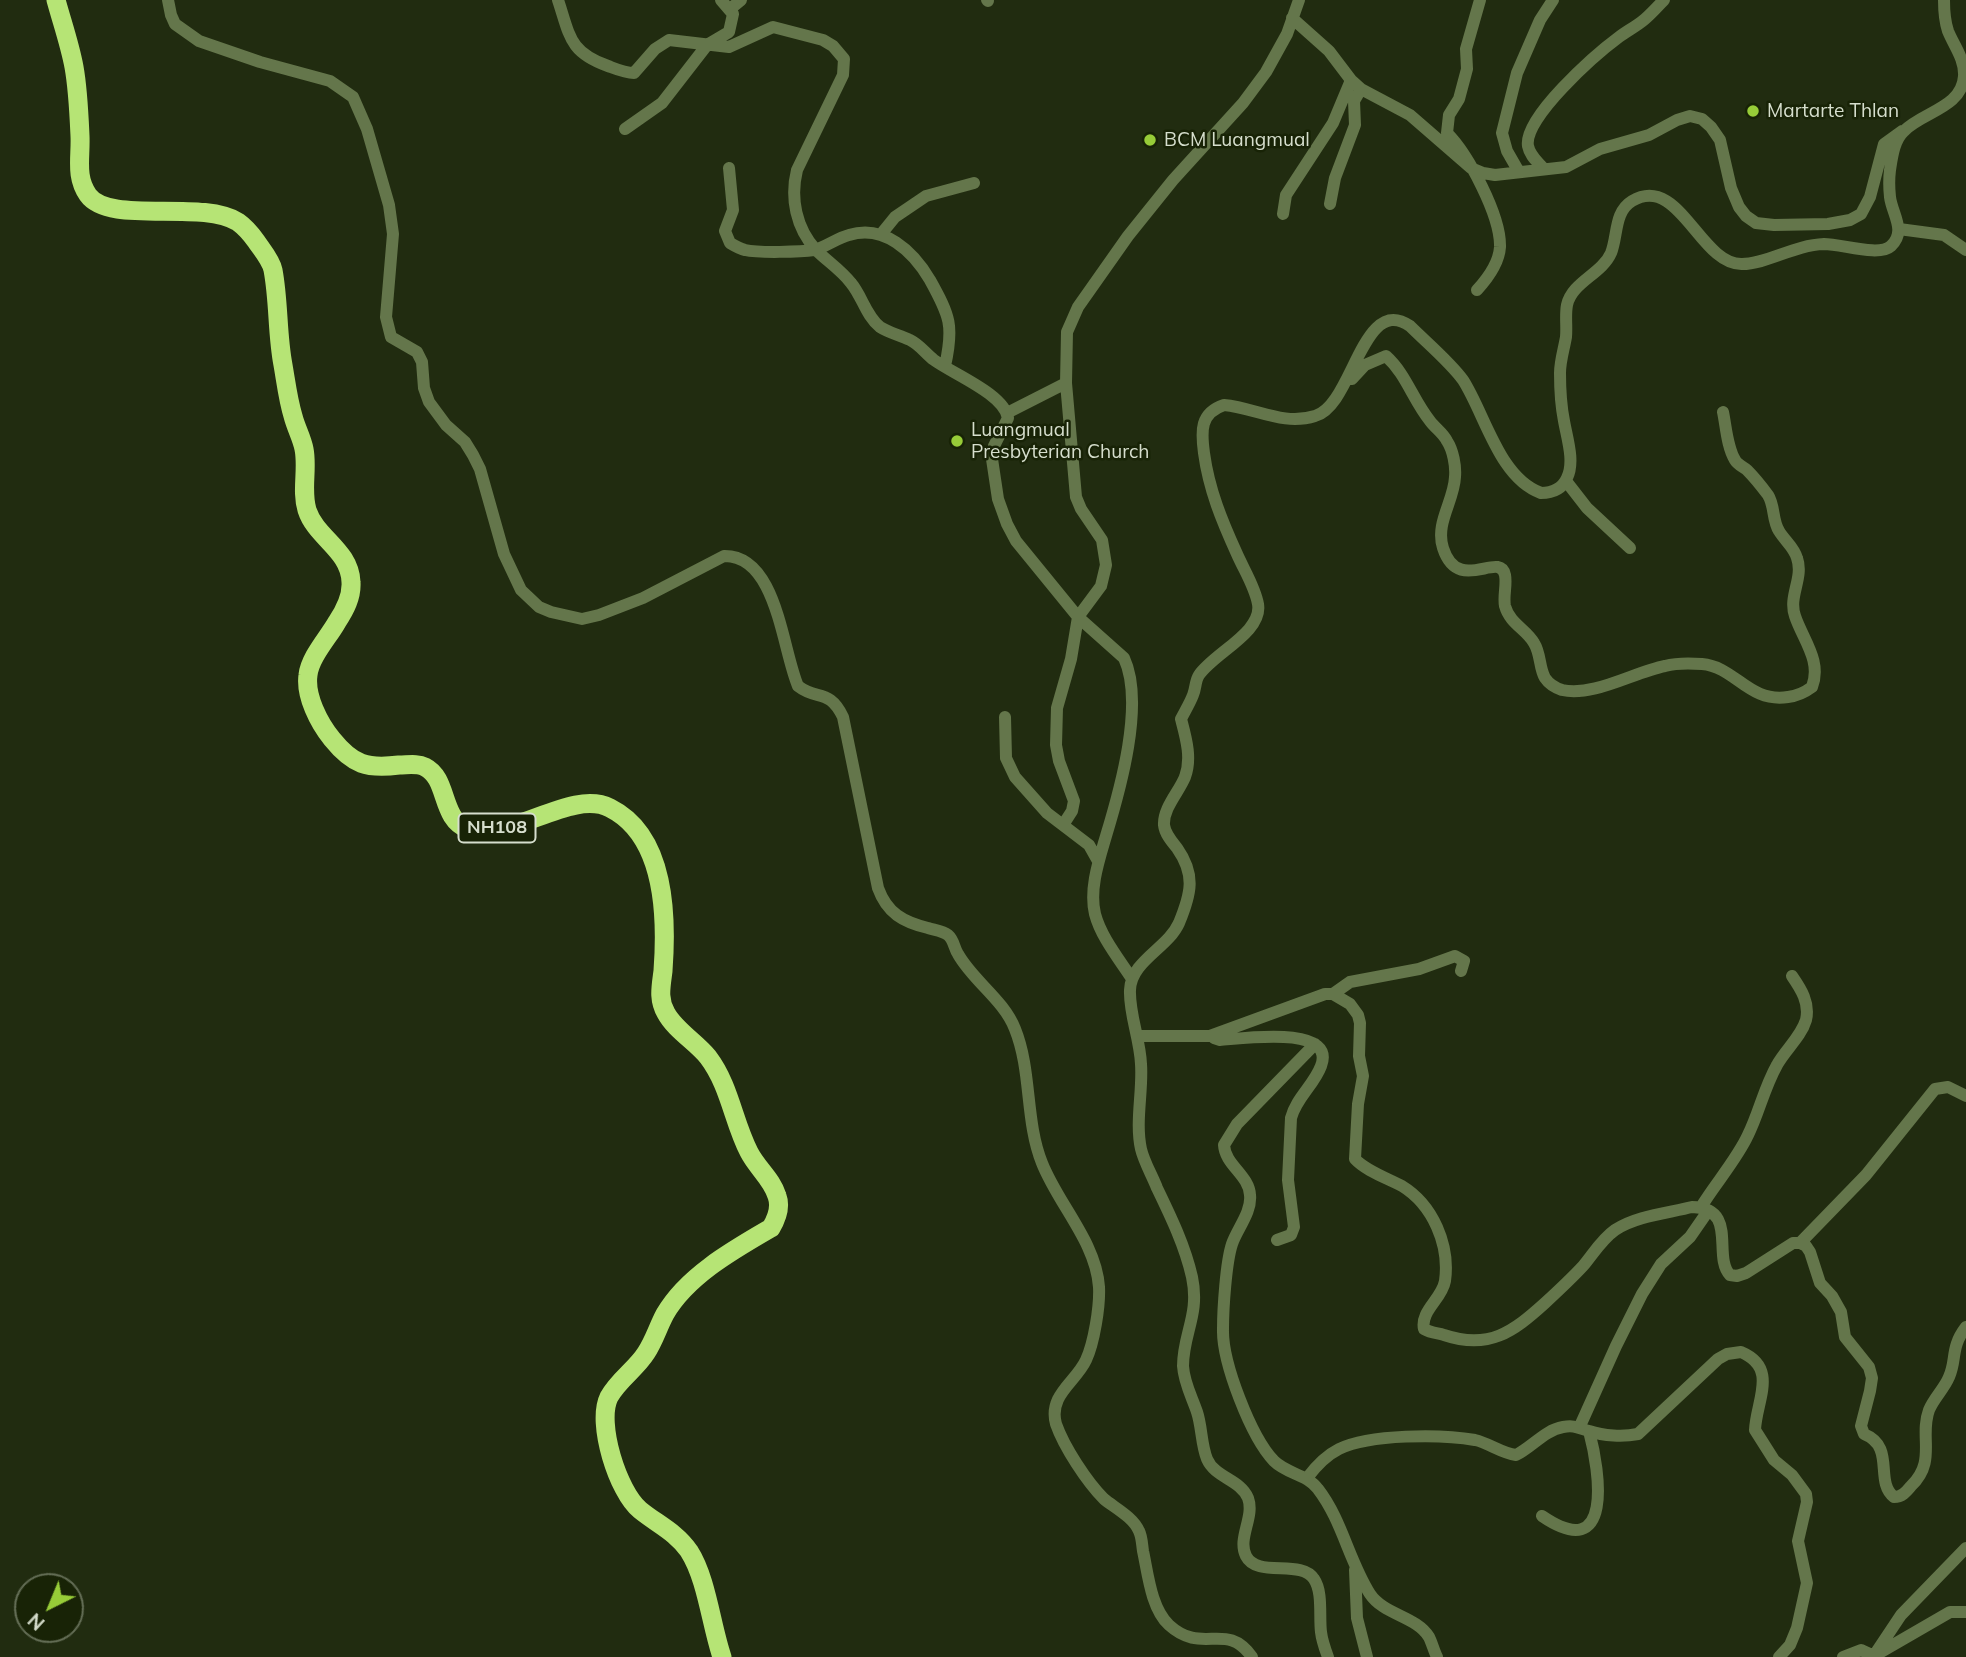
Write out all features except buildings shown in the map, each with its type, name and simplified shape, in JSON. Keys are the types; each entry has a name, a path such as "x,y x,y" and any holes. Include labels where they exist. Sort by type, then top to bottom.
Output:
{"highway":[{"name":"NH108","path":"56,0 74,67 80,141 79,177 94,202 106,208 174,210 225,216 247,230 272,265 282,360 293,417 304,449 304,495 307,511 314,524 345,560 352,588 343,614 311,664 308,675 312,702 332,740 357,763 372,768 408,765 428,769 435,776 449,813 458,823 470,830 484,831 515,825 567,808 598,802 630,821 650,851 659,874 664,919 663,971 659,991 667,1017 706,1055 716,1070 730,1097 749,1153 774,1187 779,1199 777,1219 771,1228 705,1272 678,1297 665,1314 646,1354 617,1385 605,1408 604,1417 613,1460 625,1492 640,1510 674,1534 690,1553 722,1657"}],"street":[{"path":"168,0 175,24 199,41 260,62 330,80 352,97 367,130 389,205 393,234 386,317 391,337 417,352 422,362 424,388 429,402 474,455 504,554 521,590 530,601 551,612 582,619 643,598 724,556 738,555 757,571 768,589 799,686 806,692 826,696 843,717 882,901 896,916 948,936 967,966 1005,1011 1021,1044 1042,1163 1084,1243 1096,1271 1099,1286 1099,1302 1088,1357 1057,1399 1055,1420 1060,1434 1090,1483 1139,1530 1154,1597 1166,1622 1183,1636 1193,1640 1235,1640 1252,1657"},
{"path":"558,0 577,50 593,61 627,73 634,74 662,43 680,40 736,46 773,27 823,40 840,51 844,59 843,75 794,181 798,220 816,250 853,285 877,324 916,343 934,360 981,388 1007,413 1008,418 994,446 992,459 998,499 1016,541 1078,617 1124,658 1130,681 1128,749 1098,860 1094,889 1096,917 1132,979"},
{"path":"625,129 667,98 707,45 729,32 733,21 725,5 741,0"},
{"path":"1063,825 1072,811 1074,801 1059,761 1056,744 1058,708 1078,617 1101,586 1106,565 1102,540 1081,509 1076,496 1066,383 1068,332 1078,307 1128,236 1190,160 1243,103 1266,72 1287,34 1299,0"},
{"path":"1477,290 1496,264 1500,245 1490,208 1465,154 1447,133 1449,115 1459,99 1468,69 1466,49 1480,0"},
{"path":"1518,172 1507,152 1502,133 1517,73 1540,20 1553,0"},
{"path":"1543,168 1532,157 1528,145 1529,135 1541,114 1583,68 1617,38 1645,20 1664,0"},
{"path":"1293,18 1329,51 1361,89 1410,114 1471,168 1483,173 1495,175 1566,167 1600,149 1649,135 1690,116 1702,119 1720,139 1731,188 1746,216 1756,223 1774,225 1828,224 1850,220 1861,214 1870,197 1884,144 1891,136 1953,98 1961,89 1964,78 1963,64 1947,26 1944,0"},
{"path":"1283,214 1286,195 1321,144 1351,80"},
{"path":"1330,204 1335,178 1355,125 1354,101 1361,89"},
{"path":"1344,387 1376,327 1385,321 1402,321 1462,378 1485,421 1491,439 1525,484 1533,490 1549,493 1566,481 1570,460 1560,370 1566,336 1566,308 1576,290 1611,254 1621,211 1628,203 1638,197 1649,196 1669,202 1722,258 1740,264 1812,245 1847,245 1877,252 1892,245 1899,229 1889,196 1890,172 1895,147 1905,129"},
{"path":"729,168 733,211 725,231 730,243 744,250 816,250 850,234 865,232 882,233 891,238 927,275 943,304 951,326 951,342 945,366"},
{"path":"882,233 895,217 926,196 974,183"},
{"path":"1899,229 1944,235 1966,250"},
{"path":"1328,1657 1321,1636 1318,1594 1314,1579 1304,1572 1255,1564 1250,1560 1244,1542 1249,1501 1240,1487 1215,1471 1206,1458 1197,1411 1183,1368 1194,1313 1192,1277 1180,1239 1141,1148 1141,1063 1131,1002 1132,979 1139,968 1174,933 1184,911 1190,886 1189,868 1166,833 1164,823 1188,765 1186,736 1181,719 1194,693 1199,675 1213,659 1251,629 1259,610 1210,488 1203,447 1203,422 1209,413 1224,405 1283,420 1318,416 1366,365 1386,356 1399,368 1429,420 1447,440 1453,456 1456,475 1440,532 1446,555 1452,566 1466,572 1494,565 1503,570 1506,576 1506,608 1513,622 1533,641 1545,678 1555,687 1575,691 1590,690 1665,666 1703,664 1716,667 1758,694 1770,698 1794,696 1805,693 1812,687 1815,679 1815,665 1809,645 1794,612 1794,593 1800,569 1793,548 1776,527 1768,495 1735,460 1723,412"},
{"path":"1007,413 1066,383"},
{"path":"1566,481 1587,508 1630,548"},
{"path":"1005,717 1006,758 1016,777 1028,794 1082,838 1098,860"},
{"path":"1333,995 1350,982 1419,969 1455,956 1464,961 1461,971"},
{"path":"1542,1516 1563,1529 1573,1531 1584,1528 1595,1517 1598,1490 1593,1446 1584,1429 1616,1346 1642,1294 1661,1264 1690,1237 1748,1136 1777,1065 1806,1020 1806,1003 1792,976"},
{"path":"1138,1036 1210,1036 1325,994 1344,1000 1355,1009 1360,1023 1362,1084 1354,1159 1412,1194 1439,1229 1444,1244 1445,1282 1423,1325 1426,1331 1460,1340 1482,1340 1519,1327 1564,1287 1606,1237 1617,1228 1630,1222 1692,1207 1705,1209 1721,1227 1724,1237 1723,1264 1730,1275 1746,1273 1783,1248 1800,1242 1866,1175 1935,1089 1948,1087 1966,1096"},
{"path":"1210,1036 1220,1040 1304,1038 1315,1044 1322,1055 1321,1067 1294,1109 1290,1123 1288,1180 1294,1227 1291,1235 1277,1240"},
{"path":"1315,1044 1237,1124 1224,1145 1227,1159 1248,1185 1251,1203 1231,1246 1223,1313 1223,1345 1238,1393 1273,1460 1283,1468 1307,1478 1317,1488 1327,1502 1370,1594 1379,1604 1422,1630 1429,1638 1437,1657"},
{"path":"1800,1242 1810,1252 1820,1283 1841,1312 1845,1337 1869,1367 1872,1378 1861,1426 1864,1434 1874,1438 1879,1447 1885,1462 1886,1486 1894,1497 1904,1493 1918,1480 1924,1468 1930,1408 1950,1375 1953,1352 1966,1327"},
{"path":"1307,1478 1328,1456 1356,1443 1439,1436 1476,1441 1516,1455 1562,1427 1626,1437 1638,1434 1718,1359 1727,1354 1741,1352 1756,1364 1764,1377 1755,1430 1774,1460 1792,1475 1801,1487 1807,1502 1798,1541 1807,1583 1797,1628 1790,1645 1779,1657"},
{"path":"1873,1657 1901,1615 1966,1548"},
{"path":"1355,1562 1357,1618 1367,1657"},
{"path":"1873,1657 1950,1612 1966,1612"},
{"path":"1843,1657 1861,1650 1873,1657"}],"place":[{"name":"Martarte Thlan","path":"1753,111"},
{"name":"BCM Luangmual","path":"1150,140"},
{"name":"Luangmual Presbyterian Church","path":"957,441"}]}
